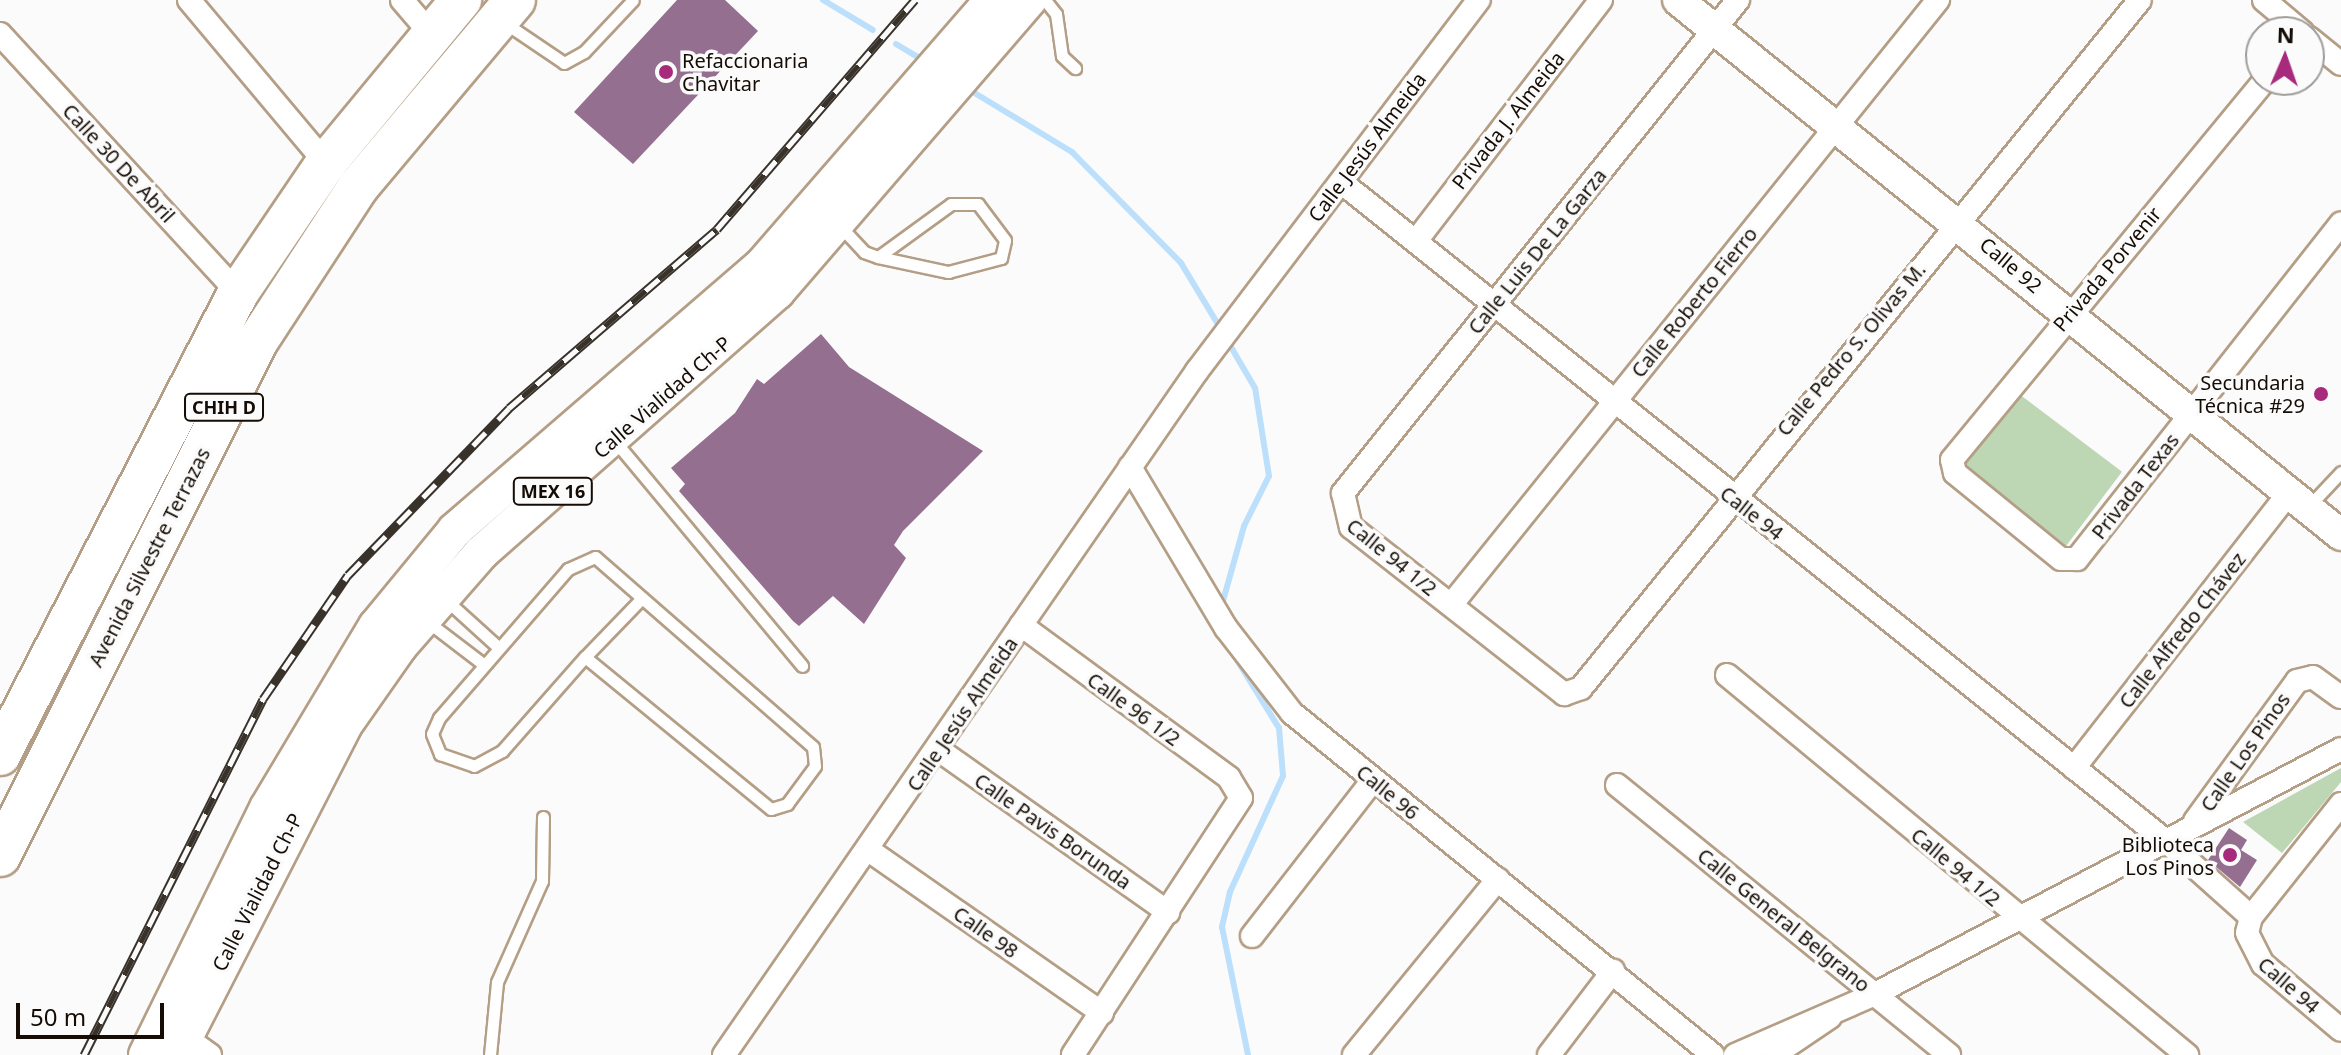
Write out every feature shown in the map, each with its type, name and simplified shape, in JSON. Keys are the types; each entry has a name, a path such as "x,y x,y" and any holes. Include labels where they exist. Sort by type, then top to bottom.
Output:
{"highway":[{"name":"CHIH D","path":"4,736 238,293 326,163 461,0"},
{"name":"Avenida Silvestre Terrazas","path":"0,856 257,342 358,187 507,9"}],"main road":[{"name":"Calle Vialidad Ch-P","path":"421,598 711,357 992,0"},
{"name":"Calle Vialidad Ch-P","path":"146,1055 183,1042 344,726 421,598 455,530 828,210 1029,0"}],"street":[{"path":"189,0 326,163"},
{"path":"402,0 431,34"},
{"name":"Calle Jesús Almeida","path":"724,1055 870,851 1021,625 1197,371 1479,0"},
{"name":"Privada J. Almeida","path":"1416,241 1601,0"},
{"name":"Calle 92","path":"1678,0 1957,221 2341,535"},
{"name":"Calle Luis De La Garza","path":"1341,504 1350,480 1493,307 1738,0"},
{"name":"Calle Roberto Fierro","path":"1451,605 1938,0"},
{"name":"Calle Pedro S. Olivas M.","path":"1564,694 1581,688 1731,495 2140,0"},
{"path":"2264,0 2283,16"},
{"name":"Calle 30 De Abril","path":"0,34 238,293"},
{"path":"2325,51 2341,64"},
{"name":"Privada Porvenir","path":"2077,559 2061,559 1955,473 1952,460 2069,313 2252,96"},
{"name":"Calle 94","path":"1341,182 1493,307 2166,841 2249,925 2263,964 2341,1030"},
{"name":"Privada Texas","path":"2077,559 2341,224"},
{"name":"Calle 96","path":"1130,467 1258,673 1292,713 1713,1055"},
{"name":"Calle Alfredo Chávez","path":"2074,768 2299,500"},
{"name":"Calle 94 1/2","path":"1341,504 1351,527 1564,694"},
{"name":"Calle 96 1/2","path":"1021,625 1229,778 1241,798 1168,912"},
{"name":"Calle 94 1/2","path":"1727,675 2017,919 2187,1055"},
{"name":"Calle Los Pinos","path":"2192,826 2297,681 2313,677 2341,697"},
{"path":"1774,1055 1834,1014 2341,749"},
{"name":"Calle Pavis Borunda","path":"939,750 1168,912"},
{"path":"1252,936 1373,780"},
{"name":"Calle General Belgrano","path":"1617,785 1949,1055"},
{"path":"2249,925 2341,804"},
{"name":"Calle 98","path":"870,851 1102,1013"},
{"path":"1354,1055 1498,879"},
{"path":"1083,1051 1102,1013 1168,912"},
{"path":"1549,1055 1613,971"},
{"path":"1735,1055 1796,1023 1834,1014"}],"lane":[{"path":"507,9 564,63 584,52 633,0"},
{"path":"1045,0 1056,14 1062,56 1075,68"},
{"path":"828,210 878,257 963,272 1001,258 1005,240 978,204 951,204 878,257"},
{"path":"591,412 802,666"},
{"path":"2299,500 2341,472"},
{"path":"585,657 771,809 787,804 815,766 813,747 607,564 586,556 483,664 432,734 440,754 463,765 502,751 585,657 642,598"},
{"path":"421,598 498,647"},
{"path":"421,598 483,664"},
{"path":"490,1055 497,982 542,881 543,817"}],"green space":[{"path":"2015,391 2122,472 2066,546 1959,465"},
{"path":"2341,768 2341,782 2282,853 2243,822"}],"building":[{"name":"Refaccionaria Chavitar","path":"677,0 725,0 758,31 633,164 574,112"},
{"path":"821,334 849,367 983,451 903,531 894,545 906,558 864,624 833,596 799,626 679,491 685,484 671,468 735,413 757,379 764,384"},
{"name":"Biblioteca Los Pinos","path":"2229,828 2247,840 2241,850 2257,860 2240,887 2208,860"}],"waterway":[{"path":"823,0 873,30"},
{"path":"896,44 919,58"},
{"path":"968,89 1072,152 1181,263 1222,331"},
{"path":"1221,608 1244,526 1269,476 1255,388 1227,340"},
{"path":"1216,626 1279,728 1283,776 1230,892 1222,927 1248,1055"}],"railway":[{"path":"84,1055 263,699 348,575 509,408 717,229 915,0"}],"place":[{"name":"Refaccionaria Chavitar","path":"666,72"},
{"name":"Secundaria Técnica #29","path":"2321,394"},
{"name":"Biblioteca Los Pinos","path":"2230,855"}]}
